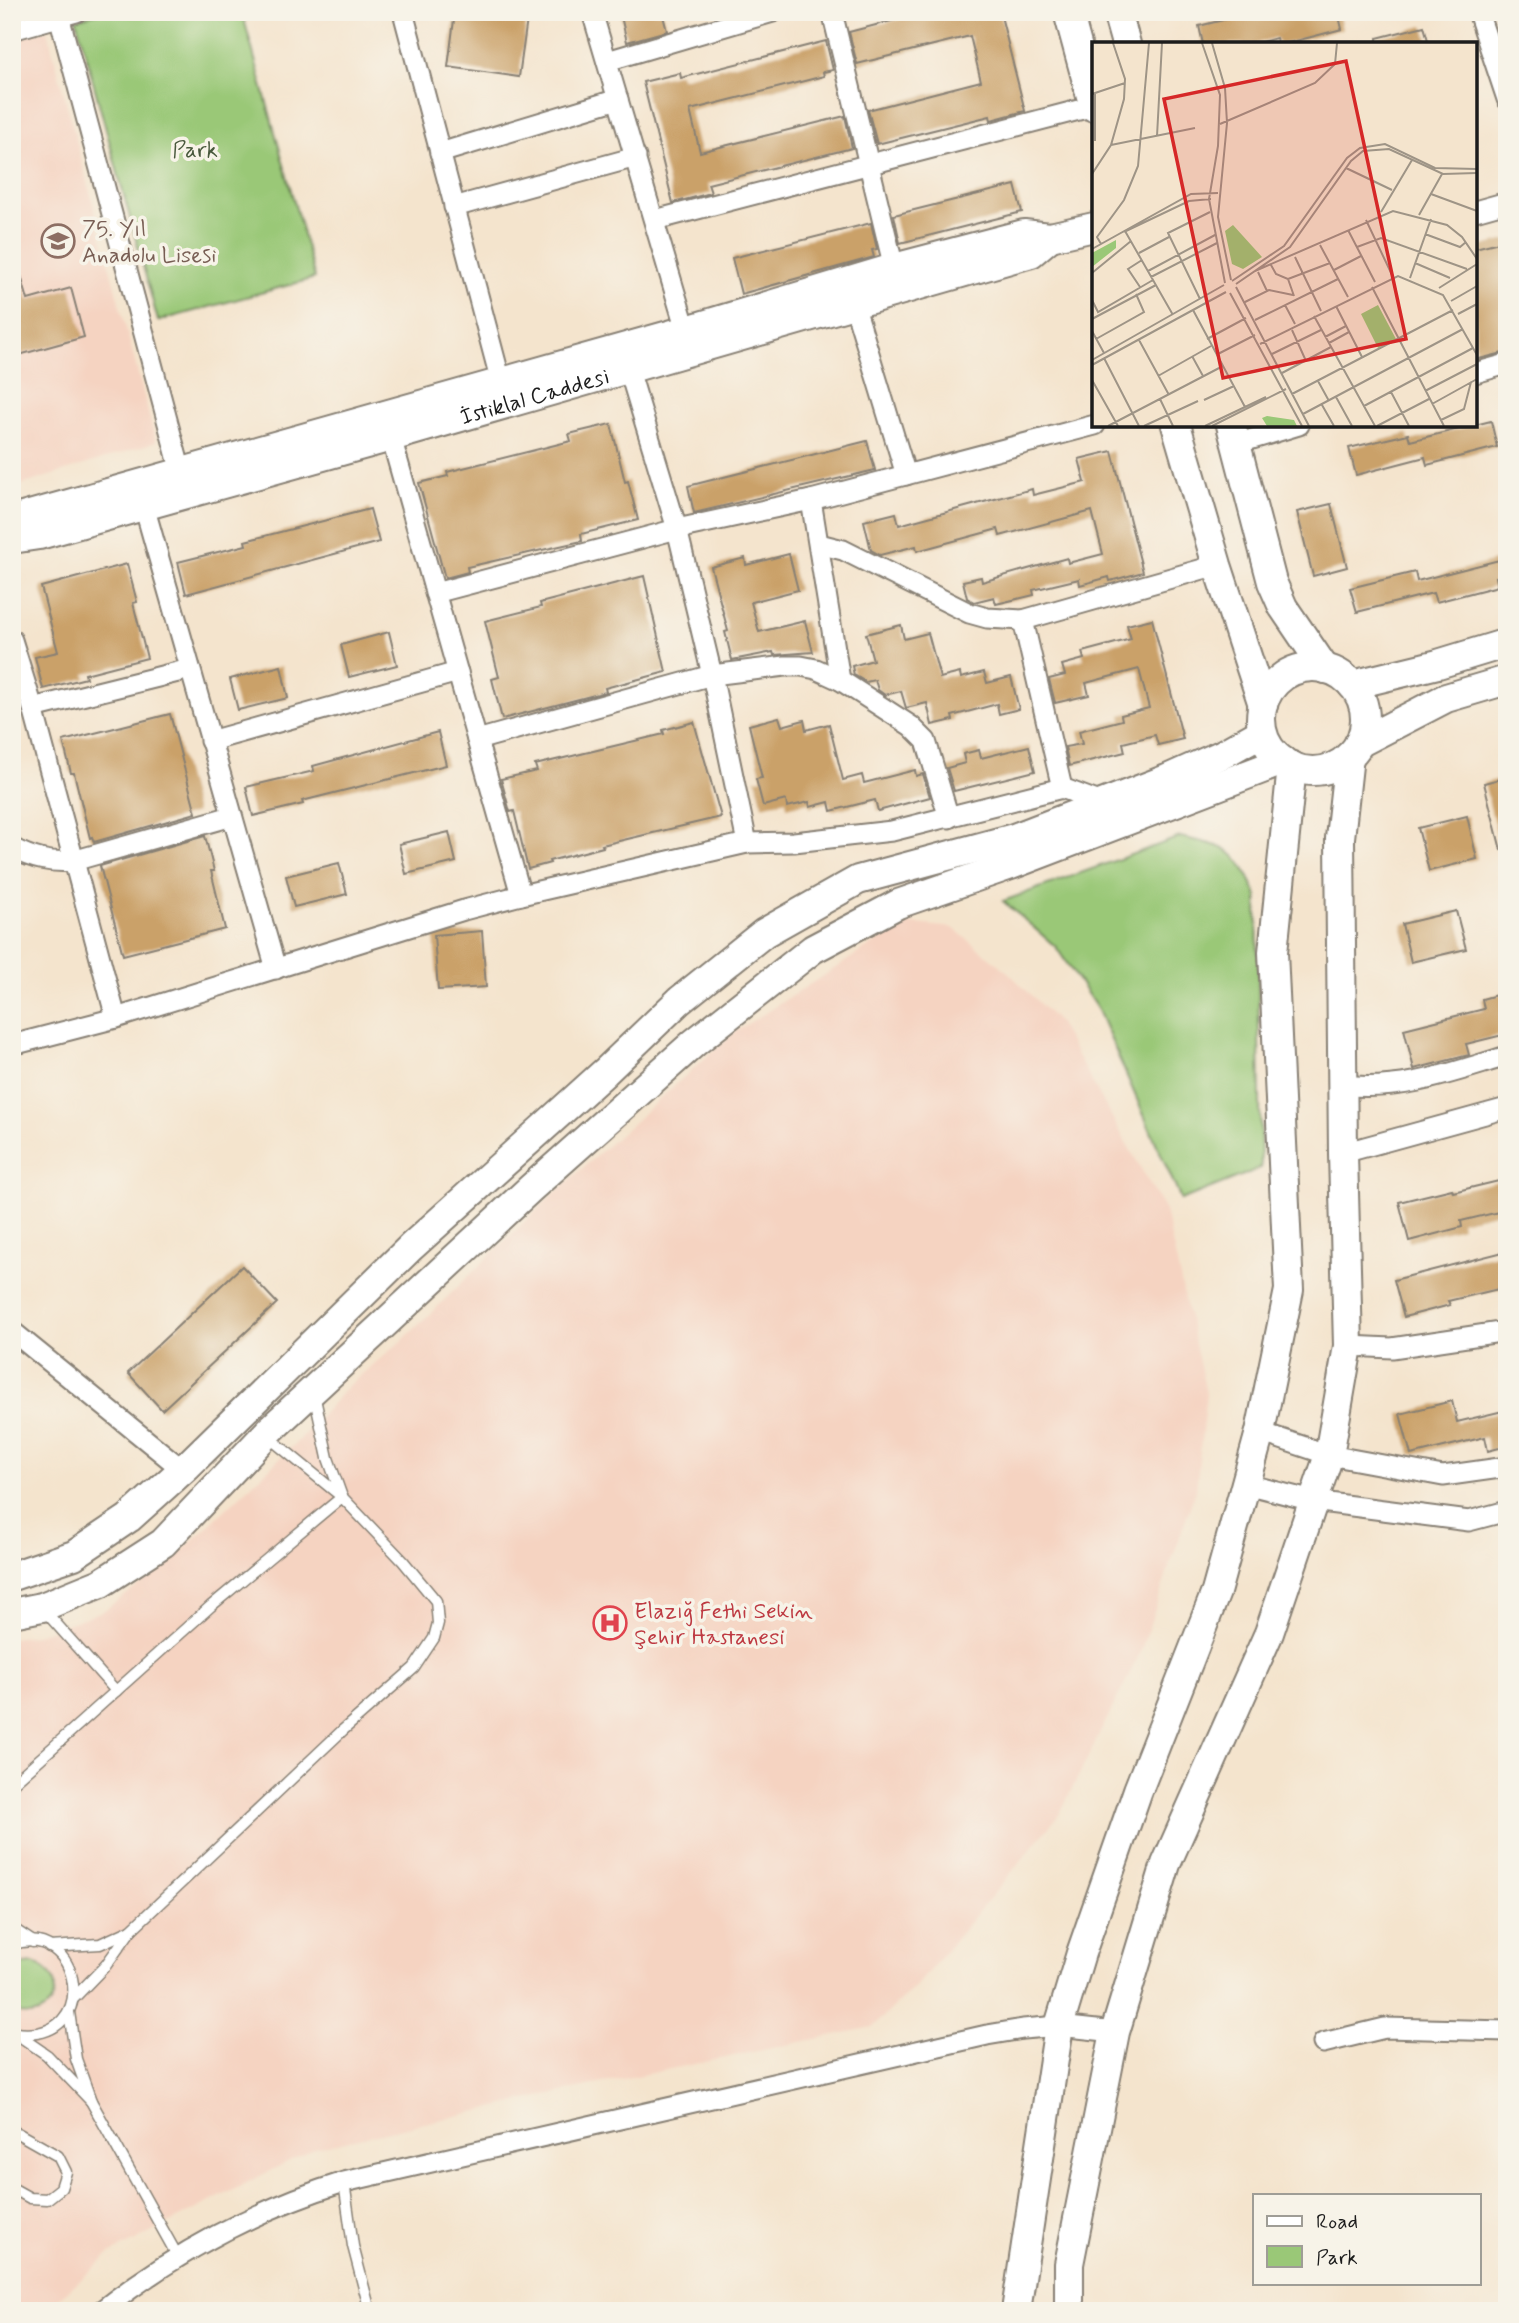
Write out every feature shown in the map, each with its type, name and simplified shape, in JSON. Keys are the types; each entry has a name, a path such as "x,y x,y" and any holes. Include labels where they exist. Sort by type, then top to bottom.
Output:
{"street":[{"path":"403,12 500,382"},
{"path":"592,12 690,341"},
{"path":"607,61 773,12"},
{"path":"832,12 894,268"},
{"path":"1068,12 1092,100"},
{"path":"1117,12 1125,42"},
{"path":"1479,12 1506,95"},
{"path":"12,30 65,14 181,472"},
{"path":"440,153 618,99"},
{"path":"655,220 1092,108"},
{"path":"454,207 636,157"},
{"path":"1477,210 1507,202"},
{"name":"İstiklal Caddesi","path":"12,539 39,535 629,370 690,341 894,268 1024,234 1050,237 1092,227"},
{"name":"İstiklal Caddesi","path":"12,520 500,382 854,304 1031,253 1050,237"},
{"path":"854,304 906,475"},
{"path":"1477,372 1507,364"},
{"path":"629,370 677,529 712,675 747,843"},
{"path":"435,593 677,529 811,500 1092,426"},
{"path":"1177,427 1268,746 1287,764 1307,771 1337,765 1354,750 1446,698 1507,680"},
{"path":"1286,427 1234,435 1272,582 1283,607 1325,669"},
{"path":"391,438 521,895"},
{"path":"811,500 840,680"},
{"path":"144,506 276,970"},
{"path":"819,544 844,550 968,613 987,618 1023,620 1217,565"},
{"path":"1023,620 1062,788"},
{"path":"12,640 33,708 116,1018"},
{"path":"1352,685 1438,664 1507,643"},
{"path":"477,740 712,675 801,666 816,669 840,680 911,726 926,741 949,818"},
{"path":"12,1576 74,1555 129,1518 183,1470 411,1247 605,1072 679,1001 764,933 858,880 1014,838 1167,779 1223,754 1262,718 1268,692 1279,680 1293,671 1308,667 1325,669 1340,675 1352,685 1360,698 1364,713 1364,729 1354,750 1340,838 1348,1346 1329,1455 1269,1633 1166,1864 1115,2032 1069,2264 1069,2311"},
{"path":"33,708 190,669"},
{"path":"211,741 458,672"},
{"path":"12,1613 42,1607 101,1583 163,1543 265,1435 521,1197 694,1043 813,949 898,904 1287,764"},
{"path":"1016,2311 1059,2026 1081,1953 1138,1790 1216,1592 1260,1432 1289,1290 1273,952 1287,764"},
{"path":"12,1045 116,1018 464,910 747,843 844,838 892,831 1062,788 1102,803"},
{"path":"12,848 53,863 73,861 232,817"},
{"path":"1342,1085 1379,1087 1415,1084 1507,1056"},
{"path":"1343,1153 1507,1108"},
{"path":"12,1331 183,1470"},
{"path":"1348,1346 1392,1348 1507,1331"},
{"path":"1260,1432 1329,1455 1443,1476 1507,1467"},
{"path":"1246,1484 1313,1501 1469,1521 1507,1511"},
{"path":"102,2311 131,2287 178,2257 261,2213 344,2182 987,2035 1059,2026 1115,2032"},
{"path":"1323,2043 1385,2028 1507,2031"}],"lane":[{"path":"313,1390 328,1458 342,1497"},
{"path":"74,1998 106,1965 131,1930 342,1730 414,1668 435,1638 438,1623 436,1601 403,1561 342,1497 265,1435"},
{"path":"12,1784 211,1606 342,1497"},
{"path":"42,1607 116,1691"},
{"path":"12,1928 61,1955 75,1982 74,1998 69,2012 58,2024 45,2032 30,2035 14,2033"},
{"path":"49,1947 100,1944 131,1930"},
{"path":"12,1945 34,1942"},
{"path":"69,2012 76,2059 91,2101 178,2257"},
{"path":"14,2033 47,2055 91,2101"},
{"path":"12,2130 58,2156 66,2172 61,2189 47,2199 30,2198 12,2188"},
{"path":"344,2182 353,2246 370,2311"}],"shaded area":[{"name":"75. Yıl Anadolu Lisesi","path":"47,30 156,442 12,488 12,40"},
{"name":"Elazığ Fethi Sekin Şehir Hastanesi","path":"906,923 953,928 1009,973 1058,1022 1165,1211 1206,1393 1196,1489 1140,1653 1059,1815 919,1983 873,2027 593,2085 314,2148 110,2254 44,2311 12,2311 12,1638 36,1635 103,1611 164,1568 300,1439 349,1385 405,1338 547,1200 732,1034"}],"green space":[{"name":"Park","path":"101,12 242,12 315,278 158,321 76,19"},
{"path":"1180,837 1220,847 1229,852 1244,868 1257,896 1261,1168 1181,1200 1098,1010 1056,947 1003,901"},
{"path":"33,1963 46,1970 53,1979 55,1990 46,2008 37,2014 25,2014 12,2009 12,1970"}],"building":[{"path":"455,12 528,12 519,77 448,67"},
{"path":"620,12 662,12 667,31 627,42"},
{"path":"926,12 1000,12 1025,111 991,120 990,116 877,144 868,110 981,81 970,36 857,64 849,32"},
{"path":"1270,12 1338,12 1342,29 1292,42 1277,42 1276,38 1262,42 1203,42 1199,26 1251,13 1252,17"},
{"path":"1424,26 1428,42 1377,42 1377,38"},
{"path":"826,41 833,70 823,72 824,76 690,110 700,152 845,116 852,148 708,184 711,193 673,203 643,82 680,73 681,78"},
{"path":"1015,185 1022,212 900,243 894,215"},
{"path":"871,223 877,249 872,250 874,257 741,294 732,258"},
{"path":"1507,240 1507,352 1477,360 1477,248"},
{"path":"12,262 17,262 28,300 71,288 84,337 12,357"},
{"path":"1491,421 1497,447 1427,465 1425,457 1356,475 1349,448 1408,434 1410,441 1467,427 1477,427 1477,424"},
{"path":"611,424 625,482 628,481 638,520 581,534 582,541 467,567 468,572 445,578 419,483 448,476 447,472 571,441 569,434"},
{"path":"867,441 875,470 694,513 688,486"},
{"path":"1112,451 1143,572 1110,581 1109,577 1080,585 1079,579 1033,590 1034,595 996,604 994,597 974,602 967,598 963,581 981,577 982,582 1067,558 1068,563 1103,554 1092,511 1000,536 998,529 917,551 916,546 880,555 871,550 864,521 896,513 899,525 1032,489 1033,495 1085,482 1079,459"},
{"path":"1331,504 1347,567 1313,576 1297,512"},
{"path":"370,509 379,542 186,594 178,562 246,545 245,541"},
{"path":"789,554 798,590 751,602 759,632 805,621 813,652 774,655 773,652 732,660 725,632 728,631 711,567 745,558 746,565"},
{"path":"1507,558 1507,576 1496,577 1498,586 1436,602 1433,593 1357,612 1350,588 1415,572 1417,581"},
{"path":"127,564 137,602 133,603 147,658 85,674 86,678 43,689 35,657 58,652 41,587"},
{"path":"644,576 666,672 605,688 606,692 502,719 492,679 499,677 485,621 541,607 540,603"},
{"path":"1152,619 1183,739 1158,745 1155,735 1123,743 1125,752 1069,766 1065,747 1082,744 1079,731 1122,720 1121,715 1149,708 1139,669 1086,683 1089,695 1055,703 1049,679 1065,675 1062,665 1084,659 1082,652 1131,639 1127,625"},
{"path":"901,625 904,639 928,633 940,678 960,673 961,678 984,672 987,683 1011,677 1019,709 999,714 997,704 952,716 953,720 932,725 927,703 906,708 901,691 885,695 878,690 875,680 866,682 854,675 852,666 873,660 866,634"},
{"path":"389,632 397,665 349,677 341,645"},
{"path":"281,666 288,698 238,710 230,679"},
{"path":"170,714 196,813 94,842 92,837 90,838 63,741"},
{"path":"779,717 782,726 804,720 806,730 829,724 843,780 862,775 864,783 915,770 916,776 923,774 930,797 878,811 875,800 831,811 829,802 810,807 809,802 787,807 786,800 763,806 756,779 762,778 749,725"},
{"path":"694,722 721,817 602,845 603,847 528,869 514,811 510,812 501,779 537,771 535,765 664,734 663,730"},
{"path":"438,732 446,765 253,816 246,787 314,771 313,766"},
{"path":"1029,746 1035,771 954,791 947,768 965,763 963,754 979,750 981,758"},
{"path":"1507,777 1507,849 1501,850 1484,783"},
{"path":"1467,816 1477,859 1429,871 1418,828"},
{"path":"449,832 456,862 406,874 399,844"},
{"path":"205,836 225,929 123,955 100,866"},
{"path":"339,863 347,894 294,907 286,876"},
{"path":"1456,911 1466,949 1411,962 1402,924"},
{"path":"482,931 486,987 438,990 434,935"},
{"path":"1507,992 1507,1034 1466,1044 1469,1055 1414,1069 1404,1029 1484,1009 1482,999"},
{"path":"1507,1179 1507,1210 1461,1221 1462,1227 1409,1241 1399,1202"},
{"path":"1507,1251 1507,1287 1448,1301 1450,1305 1404,1317 1394,1280"},
{"path":"242,1266 277,1303 162,1410 128,1373"},
{"path":"1452,1401 1457,1422 1507,1410 1507,1446 1488,1451 1485,1437 1411,1455 1400,1414"}],"place":[{"name":"75. Yıl Anadolu Lisesi","path":"58,241"},
{"name":"Elazığ Fethi Sekin Şehir Hastanesi","path":"610,1623"}]}
